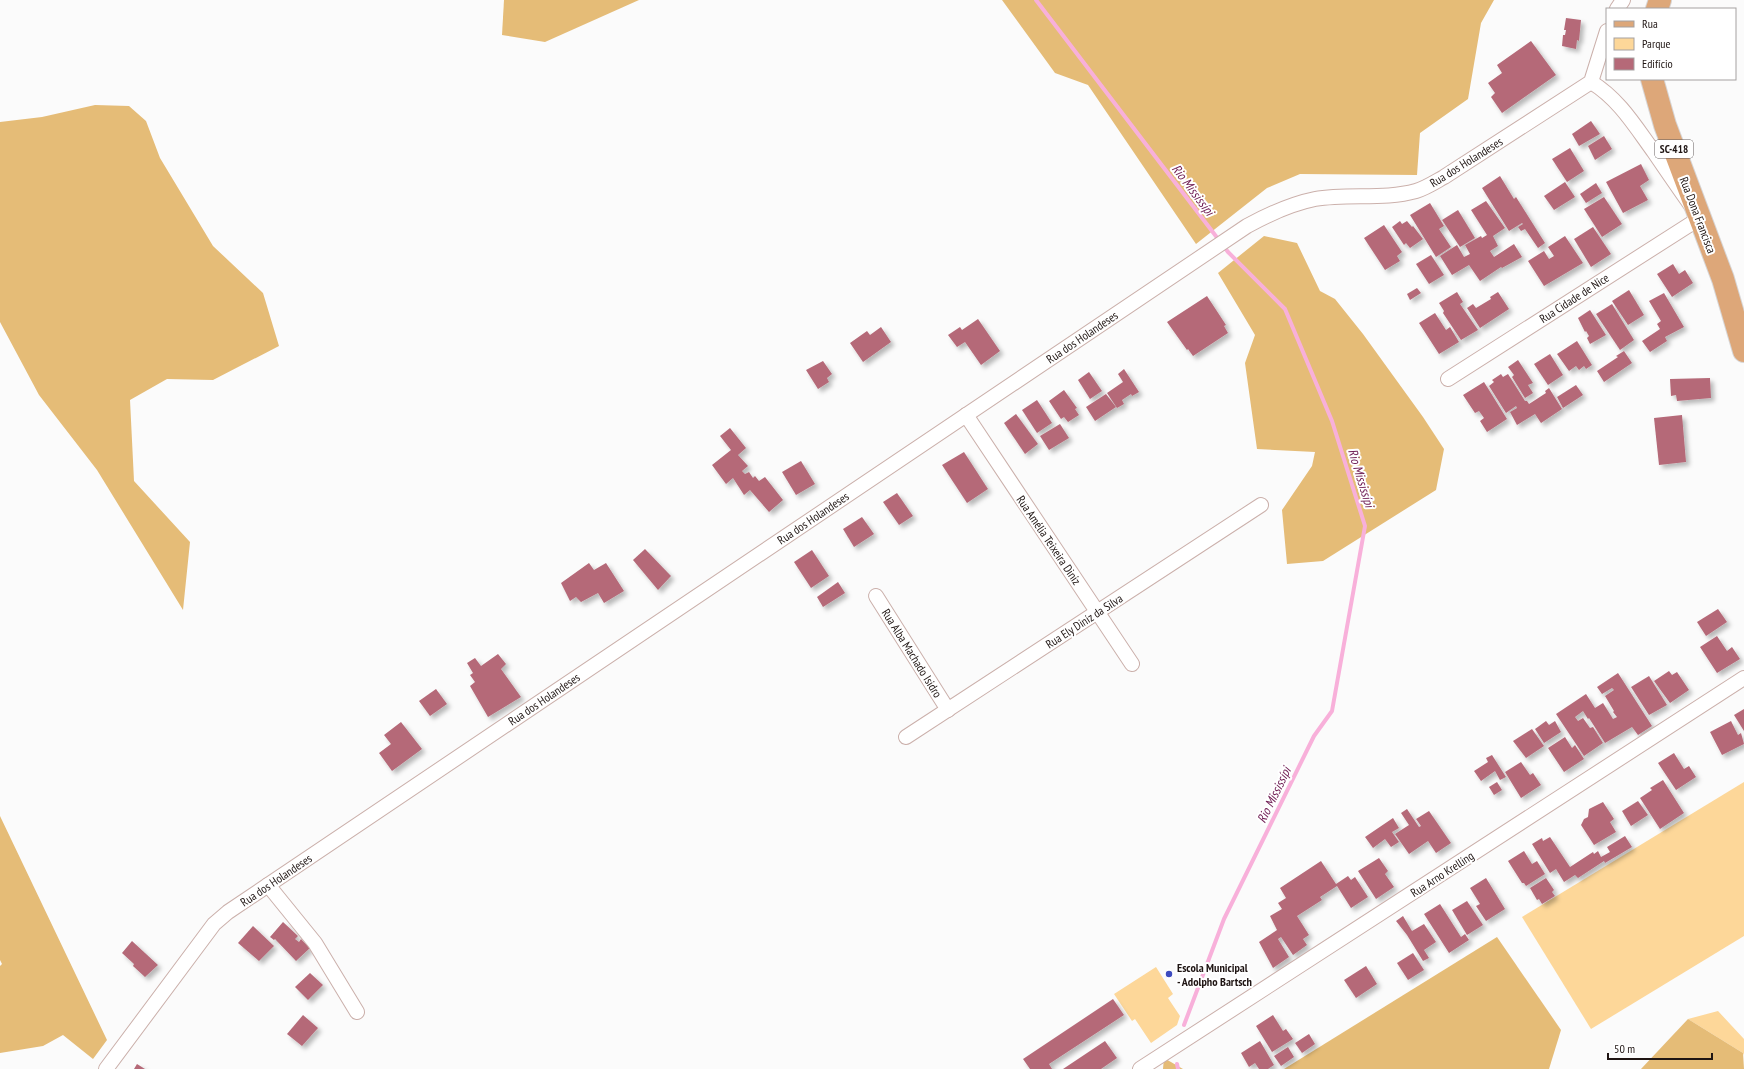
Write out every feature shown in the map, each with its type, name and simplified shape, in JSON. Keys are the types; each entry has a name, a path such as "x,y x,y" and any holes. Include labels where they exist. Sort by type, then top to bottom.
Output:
{"main road":[{"name":"Rua Dona Francisca","path":"1652,80 1665,125 1723,279 1744,351"}],"street":[{"path":"1606,34 1591,82 1604,90 1616,101 1632,121 1700,218"},
{"name":"Rua dos Holandeses","path":"106,1069 214,924 228,912 1229,238 1274,211 1292,204 1316,199 1400,195 1419,190 1444,177 1591,82"},
{"name":"Rua Cidade de Nice","path":"1448,379 1700,218"},
{"name":"Rua Amélia Teixeira Diniz","path":"966,415 1132,664"},
{"name":"Rua Ely Diniz da Silva","path":"906,737 1261,505"},
{"name":"Rua Alba Machado Isidro","path":"876,596 948,710"},
{"name":"Rua Arno Krelling","path":"1140,1069 1744,678"},
{"path":"268,885 315,943 356,1012"}],"green space":[{"path":"1744,782 1744,936 1591,1029 1522,917"},
{"path":"1156,967 1173,994 1168,998 1180,1016 1177,1025 1151,1043 1135,1019 1132,1021 1114,994"},
{"path":"1718,1011 1744,1039 1744,1055 1688,1019"}],"shaded area":[{"path":"504,0 639,0 545,42 502,35"},
{"path":"1002,0 1494,0 1481,23 1468,99 1420,133 1417,175 1300,174 1267,188 1196,244 1088,85 1055,73"},
{"path":"95,105 129,106 146,121 160,158 213,246 263,293 279,346 213,380 167,379 130,400 134,481 190,542 183,610 97,470 39,395 0,322 0,122 42,117"},
{"path":"1264,236 1297,243 1320,291 1335,299 1363,334 1423,417 1444,449 1436,490 1323,561 1287,564 1282,510 1312,466 1315,452 1257,449 1245,363 1255,335 1218,273"},
{"path":"0,816 107,1040 93,1059 63,1035 43,1046 0,1053 0,966 2,964 0,960"},
{"path":"1497,937 1561,1030 1549,1069 1284,1069"},
{"path":"1688,1019 1743,1053 1744,1069 1641,1069"},
{"path":"1164,1058 1183,1069 1163,1069"}],"building":[{"path":"1566,18 1581,20 1579,41 1577,40 1576,49 1562,46 1563,35 1565,35 1566,30 1564,30"},
{"path":"1531,41 1556,75 1502,113 1491,97 1495,93 1488,83 1502,73 1497,65"},
{"path":"1591,121 1600,134 1579,146 1572,134"},
{"path":"1604,136 1612,149 1595,160 1588,146"},
{"path":"1570,148 1584,171 1567,182 1552,159"},
{"path":"1641,164 1649,180 1640,186 1648,200 1623,213 1606,182"},
{"path":"1500,176 1514,199 1516,197 1545,243 1538,248 1525,229 1521,231 1518,227 1523,224 1522,223 1509,231 1482,188"},
{"path":"1565,182 1575,197 1554,210 1544,196"},
{"path":"1596,183 1602,193 1586,203 1580,194"},
{"path":"1604,197 1622,224 1602,237 1584,209"},
{"path":"1486,201 1505,228 1493,236 1498,246 1490,251 1494,257 1514,244 1522,257 1502,268 1501,267 1480,281 1469,265 1452,275 1440,256 1457,245 1464,257 1470,254 1465,245 1481,236 1482,238 1487,235 1471,210"},
{"path":"1430,203 1444,226 1439,229 1451,247 1436,257 1410,215"},
{"path":"1458,210 1475,238 1460,247 1442,220"},
{"path":"1400,221 1402,224 1407,221 1423,239 1410,248 1406,243 1404,245 1392,227"},
{"path":"1384,225 1402,252 1397,256 1400,261 1385,270 1364,238"},
{"path":"1593,227 1611,254 1591,267 1574,239"},
{"path":"1565,236 1583,263 1544,286 1528,261 1544,251 1549,259 1554,256 1548,247"},
{"path":"1431,255 1444,275 1429,284 1416,264"},
{"path":"1673,264 1679,274 1685,270 1693,283 1672,297 1657,274"},
{"path":"1417,288 1421,293 1410,300 1407,294"},
{"path":"1629,290 1644,315 1628,325 1612,301"},
{"path":"1457,292 1463,302 1460,304 1478,330 1461,340 1443,313 1444,311 1439,303"},
{"path":"1498,292 1509,309 1480,328 1467,308 1473,304 1476,308 1491,299 1490,297"},
{"path":"1664,293 1684,327 1665,337 1667,341 1650,352 1642,341 1660,329 1657,324 1661,321 1649,301"},
{"path":"1207,296 1226,325 1224,326 1228,333 1193,356 1167,322"},
{"path":"1612,304 1634,340 1620,350 1596,314"},
{"path":"1590,310 1606,335 1590,344 1587,338 1589,336 1586,331 1585,332 1578,318"},
{"path":"1435,313 1446,330 1450,327 1459,342 1439,354 1419,323"},
{"path":"978,319 1000,351 981,365 965,342 957,347 948,335 960,327 962,330"},
{"path":"881,327 891,342 863,362 850,343 867,331 870,335"},
{"path":"1577,341 1592,365 1586,369 1584,366 1579,370 1576,366 1569,371 1557,354"},
{"path":"1624,351 1632,363 1604,382 1597,371 1618,357 1616,356"},
{"path":"1550,354 1563,375 1548,385 1534,364"},
{"path":"1518,360 1533,383 1528,385 1533,393 1525,398 1512,377 1514,375 1508,367"},
{"path":"823,361 832,374 827,378 829,382 818,389 806,370"},
{"path":"1124,369 1139,392 1132,396 1131,394 1122,400 1124,404 1117,408 1107,393 1123,382 1118,374"},
{"path":"1089,372 1102,391 1090,399 1078,380"},
{"path":"1501,374 1503,377 1508,374 1525,401 1529,404 1546,393 1545,391 1549,388 1562,409 1541,423 1535,414 1517,425 1510,412 1517,408 1516,406 1506,413 1489,386 1494,382 1492,380"},
{"path":"1710,378 1711,398 1677,401 1676,395 1671,396 1670,379"},
{"path":"1484,382 1507,419 1487,432 1480,421 1484,418 1479,411 1475,413 1463,395"},
{"path":"1576,385 1583,395 1563,408 1557,397"},
{"path":"1064,390 1077,408 1075,409 1079,415 1068,422 1064,417 1061,419 1049,401"},
{"path":"1106,394 1116,407 1095,421 1086,407"},
{"path":"1037,400 1052,423 1037,433 1022,410"},
{"path":"1016,414 1038,444 1025,454 1004,423"},
{"path":"1682,415 1686,462 1659,465 1654,418"},
{"path":"1060,424 1069,438 1049,450 1040,436"},
{"path":"730,428 746,448 738,455 748,466 742,471 745,474 749,472 753,478 755,476 759,481 765,477 783,500 769,512 750,490 744,495 733,478 726,484 712,465 731,450 720,436"},
{"path":"964,452 988,489 967,503 942,465"},
{"path":"801,461 815,484 796,495 782,472"},
{"path":"897,493 913,516 899,525 883,502"},
{"path":"862,517 874,534 854,547 843,529"},
{"path":"645,549 671,576 658,590 633,560"},
{"path":"812,550 829,576 811,588 794,562"},
{"path":"589,563 594,570 606,563 624,591 604,603 598,593 581,602 576,597 570,601 561,583"},
{"path":"838,582 845,593 823,607 817,597"},
{"path":"1718,609 1727,622 1706,636 1697,622"},
{"path":"1717,636 1727,651 1732,647 1740,659 1717,673 1700,647"},
{"path":"498,654 506,664 501,669 521,697 488,717 470,686 475,682 470,675 473,673 467,663 475,658 481,666"},
{"path":"1669,671 1672,675 1677,672 1689,690 1670,703 1654,681"},
{"path":"1618,673 1652,726 1638,735 1632,727 1605,743 1583,711 1575,717 1578,721 1583,718 1590,728 1593,727 1603,743 1584,756 1556,714 1586,694 1595,708 1603,703 1613,719 1617,717 1605,696 1614,690 1612,688 1602,694 1597,687"},
{"path":"1649,676 1667,705 1649,715 1631,687"},
{"path":"436,689 447,704 430,716 419,701"},
{"path":"1744,709 1744,731 1734,715"},
{"path":"1546,721 1549,725 1555,721 1561,732 1544,743 1535,729"},
{"path":"1731,721 1738,735 1741,733 1744,744 1722,755 1710,732"},
{"path":"401,722 422,749 392,771 379,753 391,744 384,735"},
{"path":"1532,729 1544,746 1526,758 1513,741"},
{"path":"1565,737 1572,748 1575,745 1584,759 1564,772 1548,748"},
{"path":"1674,753 1684,769 1689,766 1696,777 1676,790 1658,763"},
{"path":"1492,755 1506,777 1500,780 1495,771 1481,781 1474,771 1488,762 1486,758"},
{"path":"1521,762 1530,775 1533,773 1541,785 1521,798 1505,772"},
{"path":"1663,780 1684,813 1660,829 1640,798 1652,790 1650,788"},
{"path":"1497,782 1502,790 1494,795 1489,787"},
{"path":"1638,801 1648,815 1631,826 1622,811"},
{"path":"1603,802 1614,819 1610,822 1616,832 1594,845 1581,825 1584,819 1588,817 1589,809"},
{"path":"1407,809 1419,827 1421,826 1416,819 1429,811 1451,843 1436,853 1428,841 1409,854 1395,834 1409,825 1401,813"},
{"path":"1393,818 1399,828 1392,832 1399,842 1391,847 1385,839 1373,848 1365,837"},
{"path":"1625,836 1632,847 1605,863 1604,861 1578,878 1575,875 1564,882 1556,869 1550,873 1532,844 1542,838 1543,841 1550,837 1570,867 1593,852 1594,854 1598,851 1601,857 1610,852 1607,847"},
{"path":"1524,851 1532,864 1537,861 1545,874 1526,886 1522,883 1508,861"},
{"path":"1379,858 1388,871 1385,874 1394,887 1376,899 1358,871"},
{"path":"1321,861 1336,884 1348,876 1351,880 1355,877 1368,897 1351,908 1337,886 1320,897 1322,900 1297,916 1309,935 1303,939 1307,945 1293,955 1281,937 1278,939 1289,957 1273,968 1259,942 1277,930 1270,916 1282,909 1278,903 1286,898 1280,888"},
{"path":"1486,878 1505,909 1486,921 1476,906 1480,904 1470,888"},
{"path":"1546,878 1554,890 1552,892 1555,896 1542,904 1539,899 1537,900 1530,888"},
{"path":"1467,901 1483,925 1467,935 1452,910"},
{"path":"1440,904 1461,937 1465,934 1469,940 1449,953 1424,914"},
{"path":"1403,916 1412,931 1424,924 1436,942 1424,950 1429,958 1423,961 1407,935 1396,921"},
{"path":"283,922 298,936 295,939 299,942 301,939 310,948 296,961 275,939 274,940 270,937"},
{"path":"253,926 274,946 259,961 238,943"},
{"path":"132,941 158,965 145,977 122,953"},
{"path":"1413,953 1424,970 1408,980 1397,963"},
{"path":"1366,966 1377,984 1356,998 1344,980"},
{"path":"310,973 323,985 308,1000 295,987"},
{"path":"1113,999 1124,1015 1049,1064 1052,1069 1030,1069 1023,1059"},
{"path":"303,1015 318,1028 302,1046 287,1034"},
{"path":"1273,1015 1283,1031 1286,1029 1293,1039 1272,1052 1256,1026"},
{"path":"1309,1034 1315,1044 1302,1053 1295,1043"},
{"path":"1105,1041 1117,1058 1101,1069 1063,1069"},
{"path":"1260,1041 1274,1065 1268,1069 1259,1069 1255,1063 1249,1067 1241,1053"},
{"path":"1288,1047 1294,1057 1281,1066 1274,1056"},
{"path":"137,1064 145,1069 134,1069"}],"waterway":[{"name":"Rio Mississípi","path":"1036,0 1228,252 1285,309 1332,421 1365,526 1332,711 1314,736 1224,919 1184,1025"},
{"name":"Rio Mississípi","path":"1177,1064 1178,1069"}],"place":[{"name":"Escola Municipal - Adolpho Bartsch","path":"1169,974"}]}
